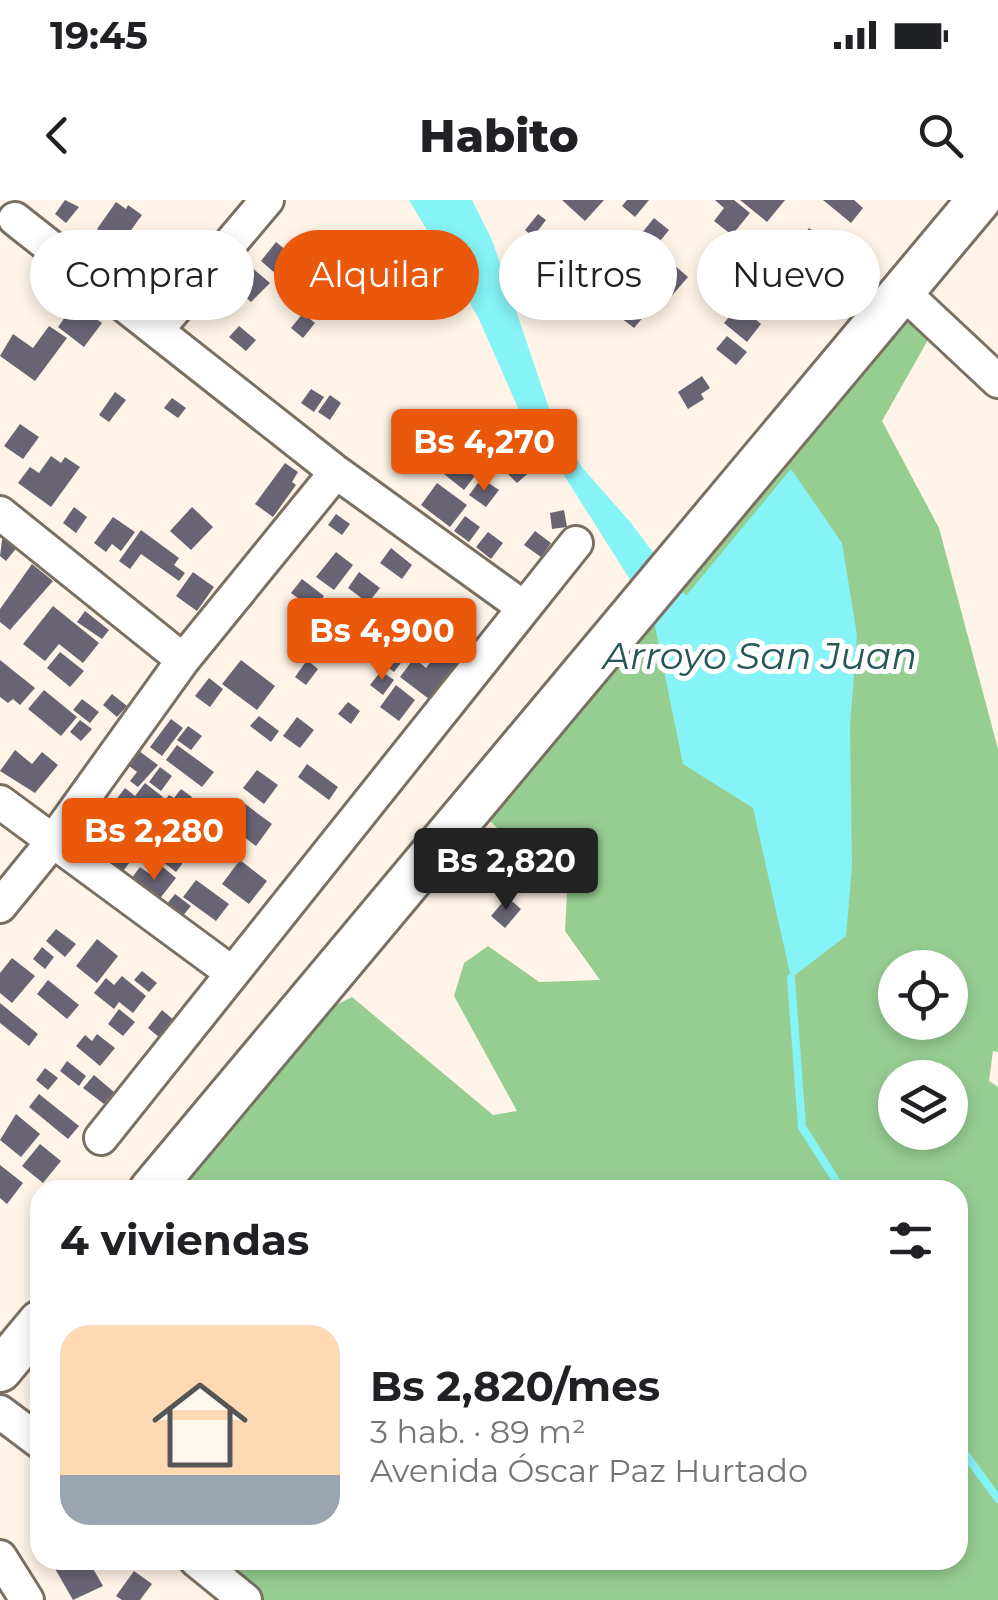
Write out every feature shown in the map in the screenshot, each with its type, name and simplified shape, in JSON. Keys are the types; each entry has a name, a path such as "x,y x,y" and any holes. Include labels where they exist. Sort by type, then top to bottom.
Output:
{"main road":[{"path":"159,1180 979,200"},
{"path":"0,1370 30,1334"}],"street":[{"path":"157,330 267,200"},
{"path":"15,219 336,472 523,607"},
{"path":"903,292 998,381"},
{"path":"0,906 53,842 184,660 336,472"},
{"path":"0,513 184,660"},
{"path":"101,1138 576,543"},
{"path":"0,802 232,973"},
{"path":"0,1412 30,1434"},
{"path":"0,1557 27,1600"},
{"path":"208,1570 245,1600"}],"green space":[{"path":"895,314 933,331 882,421 939,528 998,749 998,1052 993,1051 989,1081 998,1087 998,1600 234,1600 202,1570 968,1570 968,1180 172,1180 320,1013 352,997 493,1115 517,1111 454,996 464,963 488,946 539,982 600,980 565,931 567,892 482,814"}],"water":[{"name":"Arroyo San Juan","path":"409,200 472,200 499,261 499,320 519,320 552,417 581,466 631,523 686,596 791,469 842,543 857,635 850,727 852,866 846,936 791,978 753,808 683,764 653,616 562,472 530,435 479,319 479,230 427,230"}],"building":[{"path":"65,200 79,207 66,223 55,214"},
{"path":"562,200 604,200 585,221"},
{"path":"627,200 649,200 635,217 622,206"},
{"path":"715,200 734,200 750,213 736,230 726,230 714,221 724,208"},
{"path":"740,200 785,200 767,222"},
{"path":"823,200 854,200 863,208 851,223"},
{"path":"116,202 142,215 131,230 97,229"},
{"path":"538,214 546,220 538,230 525,230"},
{"path":"654,218 669,230 644,230"},
{"path":"274,245 274,272 261,261"},
{"path":"677,267 688,277 677,290"},
{"path":"254,269 270,283 254,299"},
{"path":"63,320 102,323 84,347 58,327"},
{"path":"297,320 315,323 303,338 291,328"},
{"path":"624,320 641,320 634,328"},
{"path":"756,320 761,324 747,342 724,323"},
{"path":"49,326 67,338 35,381 0,356 13,334 33,348"},
{"path":"239,326 256,340 246,351 229,337"},
{"path":"727,336 747,352 736,365 716,349"},
{"path":"702,376 710,388 701,394 704,399 688,409 678,392"},
{"path":"311,389 324,397 314,412 301,403"},
{"path":"115,392 126,400 109,422 99,415"},
{"path":"330,395 341,403 330,420 318,412"},
{"path":"172,398 186,408 178,418 164,408"},
{"path":"20,424 39,437 23,459 4,446"},
{"path":"51,456 61,463 65,457 80,467 51,507 18,483 30,467 39,473"},
{"path":"456,457 477,473 464,490 444,474"},
{"path":"523,460 532,470 517,483 508,474"},
{"path":"285,463 298,472 292,482 296,485 273,517 255,504"},
{"path":"487,482 499,490 486,507 469,495 478,483 483,487"},
{"path":"437,483 467,505 450,527 421,505"},
{"path":"74,507 87,517 76,533 63,523"},
{"path":"192,507 213,527 191,550 170,531"},
{"path":"564,510 567,527 552,529 550,513"},
{"path":"336,514 350,524 342,535 328,525"},
{"path":"465,516 480,527 469,542 454,531"},
{"path":"113,517 135,532 121,551 112,544 106,552 94,543"},
{"path":"141,530 179,558 174,565 185,573 179,581 141,554 130,569 119,561"},
{"path":"535,531 551,543 541,557 524,545"},
{"path":"488,532 503,543 491,559 476,547"},
{"path":"3,533 18,546 6,561 0,556"},
{"path":"391,548 412,565 402,579 380,563"},
{"path":"336,552 353,565 334,590 316,577"},
{"path":"32,564 53,581 10,630 0,622 0,609"},
{"path":"193,572 214,587 197,611 176,596"},
{"path":"359,572 380,588 368,603 348,588"},
{"path":"302,579 324,596 314,610 291,593"},
{"path":"53,606 99,643 83,663 59,644 45,661 23,644"},
{"path":"377,607 393,619 378,638 363,626"},
{"path":"85,611 109,630 102,639 77,622"},
{"path":"308,613 329,629 322,639 312,632 307,639 295,631"},
{"path":"454,619 473,632 464,644 446,630"},
{"path":"399,638 412,648 394,672 381,662"},
{"path":"440,649 457,662 429,699 400,677 414,658 426,668"},
{"path":"60,652 84,671 70,687 47,668"},
{"path":"0,660 35,688 20,705 0,697"},
{"path":"241,660 275,686 257,710 222,684"},
{"path":"307,660 318,669 306,685 295,677"},
{"path":"381,671 394,680 383,695 370,685"},
{"path":"209,678 223,689 210,707 195,696"},
{"path":"396,685 415,700 399,721 380,707"},
{"path":"44,690 77,717 61,736 28,709"},
{"path":"112,694 127,706 117,717 103,705"},
{"path":"82,699 99,712 90,723 73,710"},
{"path":"348,702 360,711 351,724 338,714"},
{"path":"259,716 279,731 271,742 250,726"},
{"path":"297,717 314,730 300,748 283,736"},
{"path":"171,719 183,728 162,756 150,747"},
{"path":"80,720 92,729 81,741 70,732"},
{"path":"188,726 202,736 191,750 177,740"},
{"path":"177,745 214,772 202,787 166,760"},
{"path":"15,750 32,764 42,752 58,765 35,793 0,771"},
{"path":"139,751 158,765 138,787 130,781 137,772 128,765"},
{"path":"307,764 338,787 329,800 298,777"},
{"path":"160,767 172,776 161,791 149,782"},
{"path":"257,770 278,785 264,804 243,788"},
{"path":"145,783 163,797 143,823 112,805 125,788 135,796"},
{"path":"181,789 192,797 175,819 159,808 169,795 174,798"},
{"path":"237,798 272,824 256,846 221,820"},
{"path":"194,805 212,818 206,826 188,813"},
{"path":"152,840 165,850 154,865 140,855"},
{"path":"125,848 135,855 121,874 112,866"},
{"path":"172,850 185,860 176,872 163,862"},
{"path":"240,860 267,881 249,904 222,884"},
{"path":"158,863 176,878 154,906 131,879 140,867 150,874"},
{"path":"196,880 229,904 216,921 183,897"},
{"path":"175,894 191,906 181,918 165,906"},
{"path":"507,897 521,909 505,928 491,916"},
{"path":"56,929 76,944 65,957 46,941"},
{"path":"97,939 118,956 97,983 76,966"},
{"path":"42,947 54,957 45,969 33,959"},
{"path":"12,958 35,976 12,1003 0,993 0,973"},
{"path":"142,971 157,983 149,992 134,980"},
{"path":"122,976 146,996 133,1013 119,1002 114,1009 94,993 106,978 114,985"},
{"path":"48,980 79,1005 67,1019 37,994"},
{"path":"0,1003 38,1034 29,1046 0,1023"},
{"path":"119,1009 135,1022 123,1036 108,1024"},
{"path":"162,1010 175,1021 160,1038 148,1028"},
{"path":"97,1034 115,1048 100,1066 76,1046 85,1035 92,1041"},
{"path":"67,1061 86,1076 79,1086 60,1071"},
{"path":"45,1068 58,1078 48,1090 36,1080"},
{"path":"94,1075 114,1092 104,1104 83,1088"},
{"path":"39,1094 79,1126 68,1139 29,1107"},
{"path":"16,1114 40,1134 21,1157 0,1140"},
{"path":"40,1144 61,1161 45,1180 39,1180 22,1166"},
{"path":"0,1165 23,1183 7,1204 0,1198"},
{"path":"56,1570 94,1570 103,1586 73,1600"},
{"path":"134,1571 152,1584 140,1600 122,1600 116,1596"}],"waterway":[{"name":"Arroyo San Juan","path":"791,978 802,1127 836,1180"},
{"name":"Arroyo San Juan","path":"968,1458 998,1499"}]}
